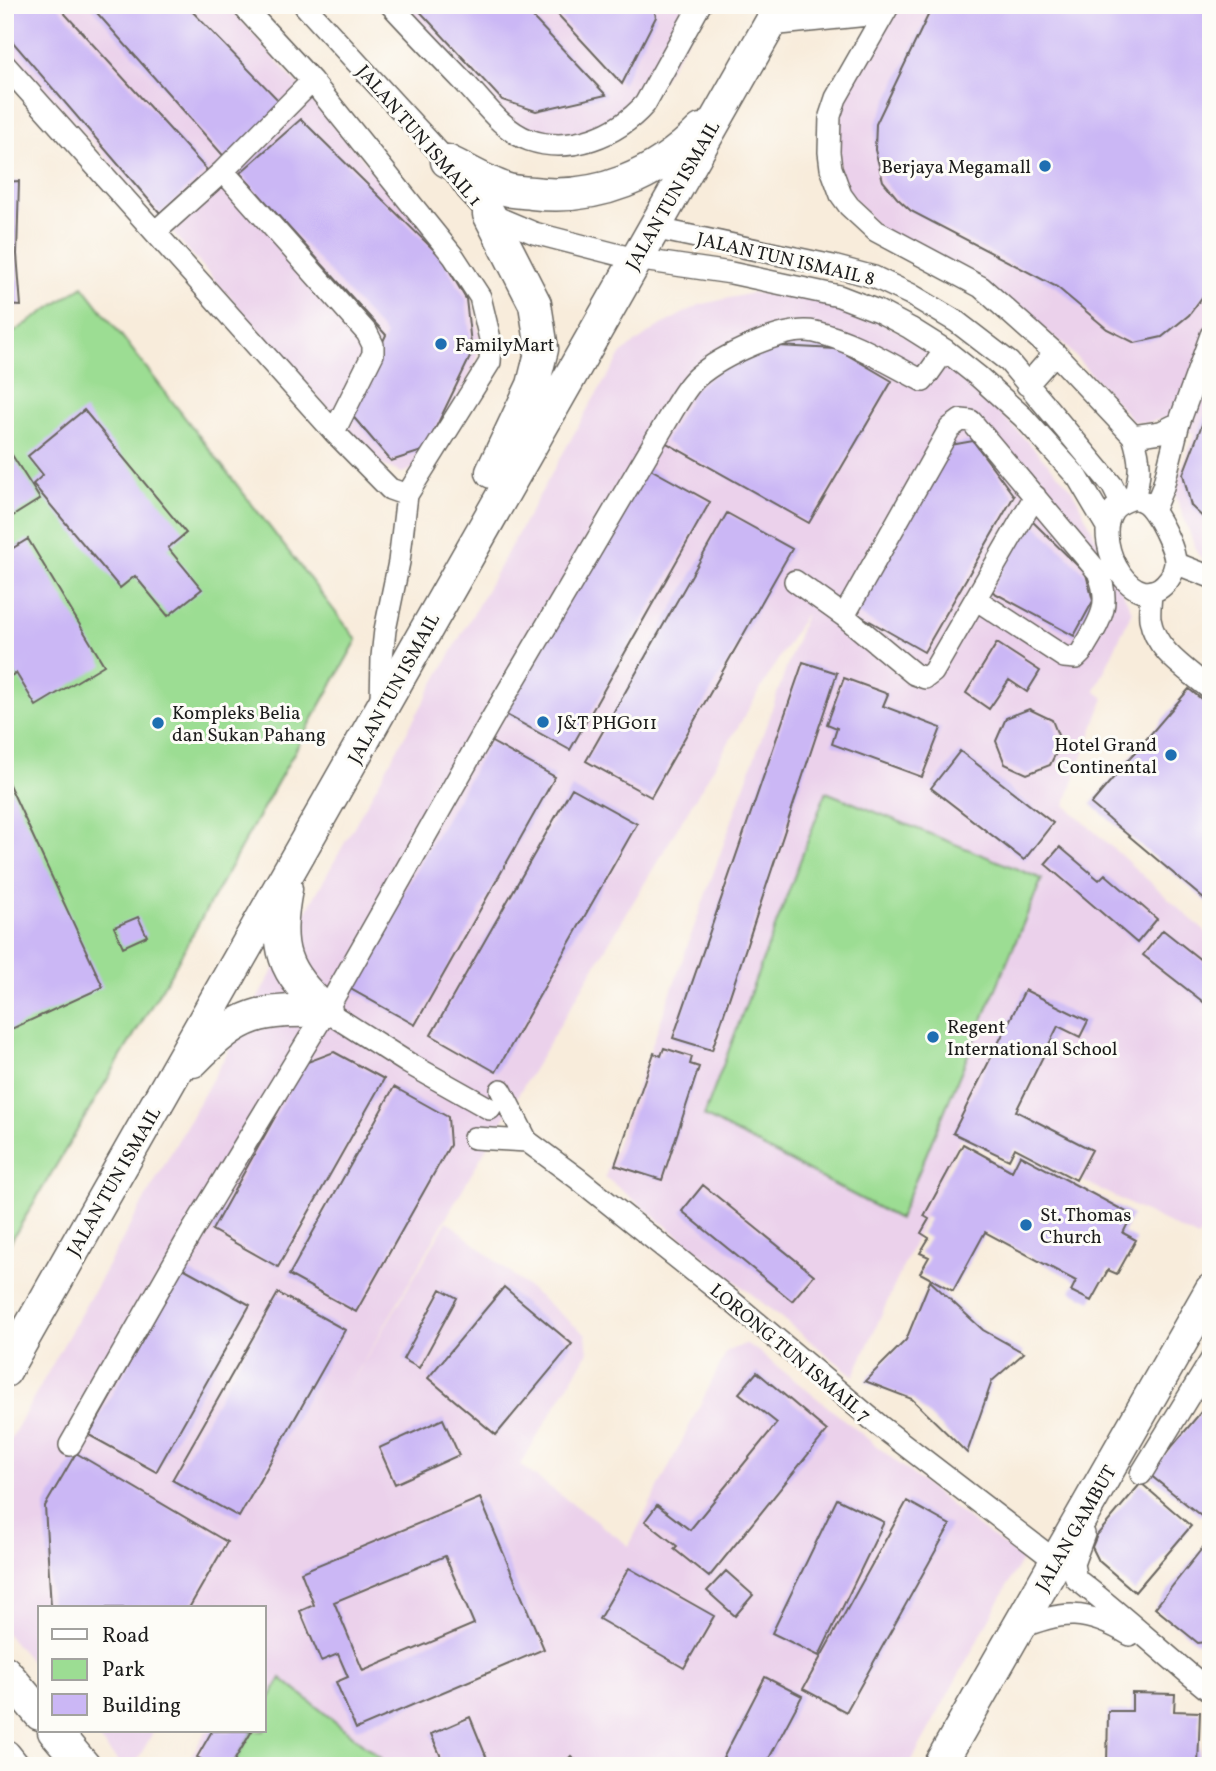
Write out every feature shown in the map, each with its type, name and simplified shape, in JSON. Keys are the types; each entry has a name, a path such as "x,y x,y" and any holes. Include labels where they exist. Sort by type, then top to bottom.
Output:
{"main road":[{"name":"JALAN TUN ISMAIL","path":"5,1371 775,15"},
{"path":"447,161 507,190 547,195 592,193 647,172 696,136 722,109"},
{"path":"481,531 482,492 533,385 542,349 535,304 489,214"},
{"path":"290,870 280,922 284,958 300,987 326,1011"},
{"path":"166,1089 219,1035 253,1016 274,1010 326,1011"},
{"name":"JALAN GAMBUT","path":"939,1766 1211,1290"},
{"path":"5,1672 38,1712"},
{"path":"55,1732 83,1766"},
{"path":"5,1756 13,1766"}],"street":[{"path":"242,5 312,81 454,257 480,297 491,343 489,362 407,495 399,562 383,644 381,709"},
{"name":"JALAN TUN ISMAIL 1","path":"304,5 447,161 467,190 489,214 534,233 635,259"},
{"path":"391,5 503,123 527,139 560,145 583,142 608,133 634,117 645,104 695,8"},
{"path":"775,15 878,14 889,5"},
{"path":"889,5 836,98 830,116 831,168 841,195 876,231 981,287 1055,353 1133,436 1139,456 1140,476 1127,500 1112,511 1107,527 1111,558 1106,568 1105,609 1076,658 1064,657 977,600"},
{"path":"5,65 334,432 390,489 407,495"},
{"path":"155,233 223,171 312,81"},
{"path":"223,171 367,333 373,345 373,354 334,432"},
{"name":"JALAN TUN ISMAIL 8","path":"653,228 834,266 874,277 911,294 957,322 1009,362 1127,500"},
{"name":"JALAN TUN ISMAIL 8","path":"635,259 731,273 839,296 878,311 945,350 1023,417 1077,478 1107,527"},
{"path":"70,1445 191,1233 326,1011 491,720 672,412 695,378 725,356 773,337 812,331 850,343 923,381 945,350"},
{"path":"1153,511 1163,487 1179,422 1211,335"},
{"path":"1027,385 1055,353"},
{"path":"844,616 950,428 961,420 971,421 1035,496 1106,568 1126,583 1151,591 1165,584 1172,576 1175,563 1165,532 1153,511 1144,502 1127,500"},
{"path":"1133,436 1161,432 1179,422"},
{"path":"795,581 844,616 914,674 925,678 933,672 977,600 1035,496"},
{"path":"1175,563 1211,577"},
{"path":"1151,591 1150,617 1156,637 1168,653 1211,690"},
{"path":"326,1011 408,1063 490,1109"},
{"name":"LORONG TUN ISMAIL 7","path":"501,1090 527,1140 725,1296 880,1426 1057,1562"},
{"path":"474,1138 527,1140"},
{"path":"1141,1474 1207,1366 1174,1354"},
{"path":"1133,1426 1160,1443"},
{"path":"1104,1476 1073,1564 1076,1579 1210,1690"},
{"path":"1017,1629 1042,1619 1077,1613 1109,1622 1168,1657"}],"shaded area":[{"path":"5,5 228,5 453,262 471,296 480,337 476,363 429,456 416,468 402,473 377,463 5,44"},
{"path":"389,5 708,5 637,121 530,144"},
{"name":"Berjaya Megamall","path":"900,5 1211,5 1211,567 1198,555 1174,492 1194,434 1165,418 1145,423 1133,421 1064,344 985,286 880,230 839,181 840,97"},
{"path":"752,293 799,295 850,306 903,334 962,376 1072,489 1132,611 1095,691 1104,698 1065,805 1211,937 1211,1216 1198,1238 1016,1148 1009,1160 961,1137 854,1376 605,1177 806,613 481,1157 339,1405 447,1221 586,1335 588,1353 520,1465 629,1546 727,1351 746,1344 1022,1559 909,1766 185,1766 205,1732 266,1732 266,1606 38,1606 38,1670 5,1632 5,1449 594,398 623,352 656,328 699,305"},
{"path":"93,1732 153,1732 134,1766 122,1766"}],"green space":[{"name":"Kompleks Belia dan Sukan Pahang","path":"83,286 357,640 171,973 5,1251 5,338"},
{"path":"826,792 1042,879 899,1219 704,1116"},
{"path":"281,1678 390,1766 232,1766 251,1732 266,1732 266,1704"}],"building":[{"path":"5,5 57,5 207,170 160,213 5,33"},
{"path":"90,5 186,5 284,106 228,161"},
{"path":"414,5 521,5 606,95 536,111 502,100"},
{"path":"549,5 653,5 656,17 622,84"},
{"name":"Berjaya Megamall","path":"933,5 1211,5 1211,285 1189,315 1162,337 1135,343 1107,329 1057,287 911,211 883,181 875,150 876,124"},
{"path":"301,119 442,258 466,299 472,353 425,450 391,461 350,413 386,335 240,173"},
{"path":"19,181 17,254 21,306 5,305 5,182"},
{"path":"777,346 837,349 892,381 809,523 665,442 695,389 731,363"},
{"path":"1211,401 1211,525 1191,506 1183,474"},
{"path":"84,410 186,533 168,548 202,589 168,616 135,576 120,588 33,484 43,475 28,456"},
{"path":"973,441 1014,496 924,652 854,612 951,445"},
{"path":"5,444 40,499 5,521"},
{"path":"645,466 710,502 570,750 505,714"},
{"path":"727,513 792,549 651,797 586,761"},
{"path":"1030,519 1086,574 1093,601 1074,636 991,591"},
{"path":"28,539 104,665 36,706 16,673 5,679 5,553"},
{"path":"997,643 1040,671 1027,692 1009,680 989,709 966,693"},
{"path":"803,662 837,673 712,1050 673,1038"},
{"path":"844,678 888,694 883,706 941,728 922,777 832,744 837,728 827,724"},
{"name":"Hotel Grand Continental","path":"1189,689 1211,707 1211,905 1091,804"},
{"path":"1029,709 1052,720 1061,743 1050,765 1027,774 1005,764 996,741 1006,718"},
{"path":"490,741 555,777 415,1025 349,988"},
{"path":"960,751 1053,823 1024,860 931,788"},
{"path":"5,776 103,987 5,1032"},
{"path":"572,788 637,824 496,1072 431,1035"},
{"path":"1060,847 1099,880 1105,874 1157,919 1137,943 1045,864"},
{"path":"138,917 147,936 123,947 114,927"},
{"path":"1163,930 1211,968 1211,1008 1143,955"},
{"path":"1025,990 1088,1021 1080,1037 1058,1026 1016,1111 1092,1150 1076,1180 1015,1148 1009,1160 953,1133"},
{"path":"664,1048 692,1057 690,1064 699,1067 662,1180 615,1165 654,1053 661,1056"},
{"path":"334,1052 384,1079 278,1267 212,1230 305,1063"},
{"path":"394,1087 448,1117 450,1145 356,1312 289,1275"},
{"name":"St. Thomas Church","path":"963,1144 1012,1171 1020,1155 1132,1215 1123,1233 1136,1240 1117,1274 1108,1270 1091,1301 1071,1291 1076,1281 985,1232 953,1291 920,1273 929,1257 920,1253 929,1238 921,1233 929,1219 924,1216"},
{"path":"703,1185 814,1275 792,1301 682,1211"},
{"path":"183,1268 250,1305 156,1472 89,1435"},
{"path":"930,1281 983,1330 1024,1353 992,1381 967,1453 912,1399 865,1381 906,1340"},
{"path":"504,1287 572,1344 496,1435 428,1378"},
{"path":"441,1289 457,1298 419,1368 403,1359"},
{"path":"278,1293 345,1330 239,1517 172,1480"},
{"path":"757,1372 827,1431 709,1577 674,1549 677,1546 645,1521 657,1505 690,1530 777,1423 739,1393"},
{"path":"1211,1400 1211,1505 1201,1516 1149,1474"},
{"path":"443,1419 459,1455 395,1484 379,1448"},
{"path":"76,1453 227,1542 190,1606 51,1606 45,1506"},
{"path":"1141,1483 1191,1526 1135,1592 1099,1561 1092,1547 1097,1535"},
{"path":"480,1498 544,1649 356,1729 336,1682 348,1677 338,1654 321,1661 300,1611 314,1605 301,1572","holes":["445,1556 474,1624 363,1671 334,1602"]},
{"path":"837,1499 884,1522 819,1656 772,1633"},
{"path":"907,1501 950,1525 846,1712 803,1689"},
{"path":"1208,1541 1211,1543 1211,1641 1198,1643 1155,1608"},
{"path":"629,1568 714,1616 684,1668 599,1619"},
{"path":"726,1571 753,1595 735,1616 707,1591"},
{"path":"765,1677 802,1696 765,1766 719,1766"},
{"path":"1132,1693 1175,1694 1174,1711 1200,1712 1198,1766 1107,1765 1108,1711 1132,1711"},
{"path":"470,1717 490,1766 421,1766 441,1757 431,1734"},
{"path":"211,1732 251,1732 231,1766 213,1766 197,1757"},
{"path":"571,1756 582,1766 562,1766"}],"place":[{"name":"Berjaya Megamall","path":"1045,166"},
{"name":"FamilyMart","path":"441,344"},
{"name":"J&T PHG011","path":"543,722"},
{"name":"Kompleks Belia dan Sukan Pahang","path":"158,723"},
{"name":"Hotel Grand Continental","path":"1171,755"},
{"name":"Regent International School","path":"933,1037"},
{"name":"St. Thomas Church","path":"1026,1225"}]}
